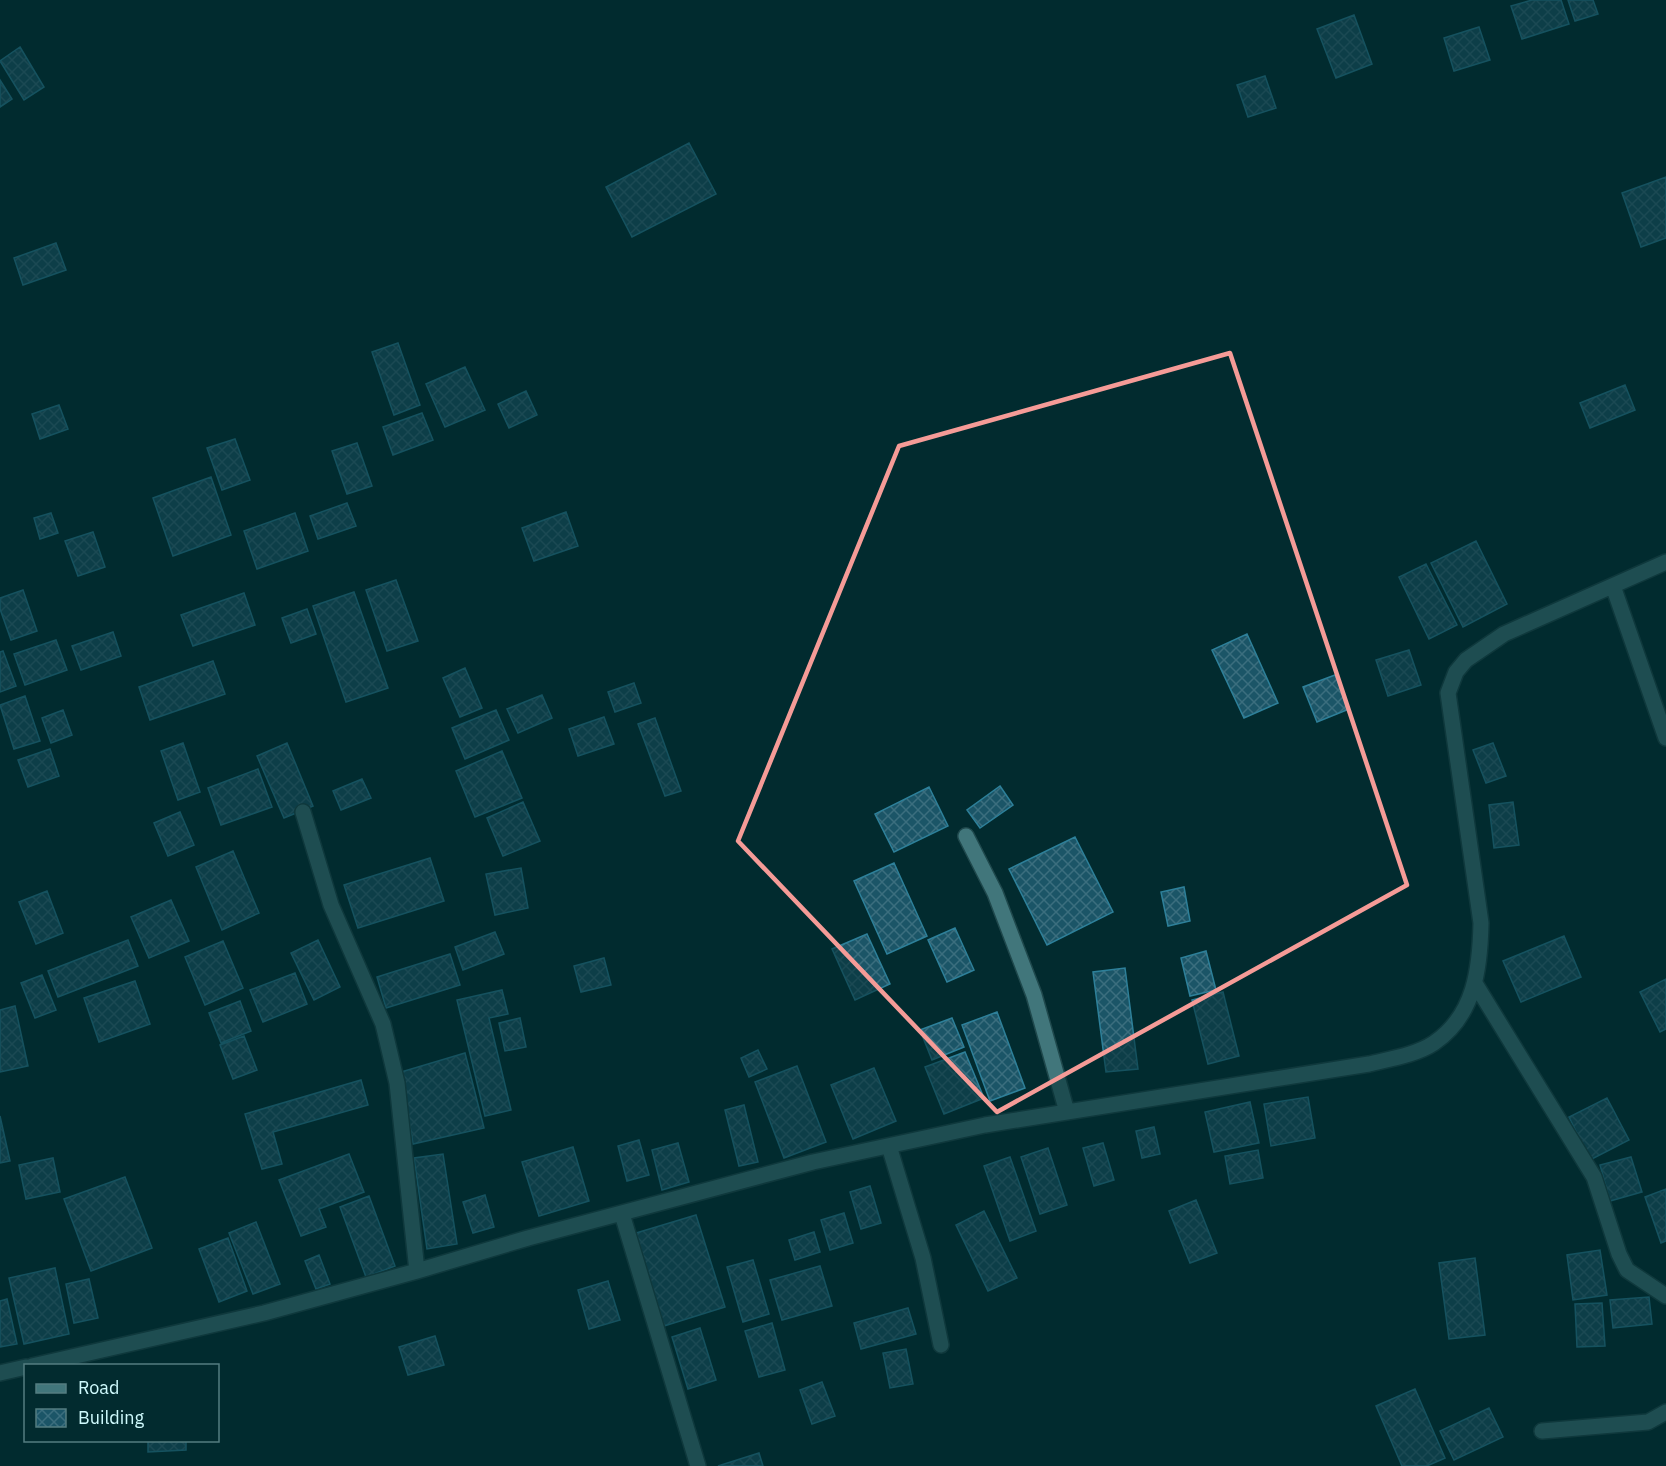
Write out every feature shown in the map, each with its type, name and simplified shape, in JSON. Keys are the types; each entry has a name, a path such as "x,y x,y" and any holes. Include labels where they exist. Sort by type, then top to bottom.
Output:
{"street":[{"path":"36,1364 264,1313 528,1238 813,1162 985,1125 1253,1084 1401,1056 1433,1044 1453,1026 1476,985 1481,923 1448,693 1456,672 1467,660 1504,634 1666,562"},
{"path":"1612,586 1666,738"},
{"path":"303,812 331,905 383,1024 397,1083 417,1271"},
{"path":"966,836 995,893 1034,995 1067,1112"},
{"path":"1476,985 1594,1177 1619,1254 1627,1270 1666,1296"},
{"path":"889,1146 930,1286 941,1345"},
{"path":"622,1214 698,1466"},
{"path":"0,1373 24,1367"},
{"path":"1542,1431 1648,1422 1665,1417"}],"highlighted area":[{"path":"1230,353 1407,885 997,1112 738,841 899,446"}],"building":[{"path":"1532,0 1561,0 1569,24 1522,39 1511,6"},
{"path":"1568,0 1593,0 1598,14 1575,21"},
{"path":"1354,15 1372,64 1336,78 1317,29"},
{"path":"1479,27 1490,60 1454,71 1444,38"},
{"path":"20,47 44,87 24,100 0,61"},
{"path":"1265,76 1276,108 1248,117 1237,85"},
{"path":"0,80 12,99 0,107"},
{"path":"689,143 716,194 632,237 606,187"},
{"path":"1666,177 1666,238 1641,247 1622,193"},
{"path":"56,243 66,270 23,285 14,258"},
{"path":"398,343 420,405 394,415 372,352"},
{"path":"465,367 485,410 445,427 426,384"},
{"path":"1625,385 1635,410 1590,428 1580,403"},
{"path":"526,391 537,415 509,428 498,404"},
{"path":"59,405 68,429 40,439 32,414"},
{"path":"422,413 433,440 393,455 383,427"},
{"path":"235,439 250,480 222,490 207,448"},
{"path":"357,443 372,486 347,494 332,451"},
{"path":"211,477 231,535 173,556 153,498"},
{"path":"347,503 356,526 318,539 310,516"},
{"path":"566,512 578,546 534,561 522,528"},
{"path":"51,513 58,533 40,539 34,518"},
{"path":"295,513 308,551 257,569 244,531"},
{"path":"93,532 105,567 78,576 65,541"},
{"path":"1476,541 1507,604 1463,627 1431,563"},
{"path":"1426,564 1457,625 1429,639 1399,577"},
{"path":"396,580 418,641 387,651 366,590"},
{"path":"23,590 37,631 11,640 0,609 0,598"},
{"path":"354,592 388,688 346,702 313,606"},
{"path":"244,593 255,625 193,646 181,615"},
{"path":"307,609 316,634 291,643 282,618"},
{"path":"113,632 121,656 81,670 72,646"},
{"path":"1247,634 1278,703 1244,718 1212,650"},
{"path":"56,640 67,670 25,685 14,654"},
{"path":"1409,650 1421,685 1388,696 1376,660"},
{"path":"3,651 16,686 0,692 0,652"},
{"path":"213,661 225,694 150,720 139,687"},
{"path":"465,668 482,708 460,717 443,678"},
{"path":"1335,675 1349,709 1317,722 1303,687"},
{"path":"634,683 641,703 615,712 608,692"},
{"path":"542,695 552,718 518,733 507,709"},
{"path":"25,696 40,741 14,749 0,705"},
{"path":"63,710 72,735 51,743 42,718"},
{"path":"496,710 509,740 465,759 452,728"},
{"path":"604,717 614,744 578,756 569,729"},
{"path":"655,718 681,791 665,796 638,724"},
{"path":"183,743 200,792 178,800 161,751"},
{"path":"287,743 313,806 284,818 257,756"},
{"path":"1493,743 1506,776 1486,783 1473,750"},
{"path":"50,749 59,776 28,787 18,760"},
{"path":"502,751 522,798 475,817 456,771"},
{"path":"258,769 272,807 221,825 208,788"},
{"path":"362,779 371,798 341,810 333,791"},
{"path":"1000,786 1013,805 980,828 967,810"},
{"path":"929,787 948,826 894,852 875,814"},
{"path":"523,802 540,841 503,856 487,818"},
{"path":"1513,802 1519,845 1494,848 1489,805"},
{"path":"180,812 194,845 168,856 154,823"},
{"path":"1075,837 1113,912 1047,945 1009,869"},
{"path":"233,851 259,913 222,930 196,867"},
{"path":"430,858 444,901 358,928 344,885"},
{"path":"894,863 927,936 887,954 854,881"},
{"path":"521,868 528,908 495,915 486,874"},
{"path":"1184,887 1190,921 1168,926 1161,892"},
{"path":"47,891 63,933 36,944 19,902"},
{"path":"171,900 189,941 149,958 131,917"},
{"path":"955,928 974,970 947,982 928,940"},
{"path":"495,932 504,954 463,970 455,947"},
{"path":"867,934 890,984 855,1000 832,949"},
{"path":"1564,936 1581,977 1521,1002 1503,961"},
{"path":"128,940 138,966 58,997 48,971"},
{"path":"318,940 340,987 314,1000 291,953"},
{"path":"223,941 243,988 205,1005 185,957"},
{"path":"1206,951 1216,990 1190,996 1181,958"},
{"path":"450,954 460,985 386,1008 377,977"},
{"path":"604,958 611,985 581,992 574,966"},
{"path":"1125,968 1138,1069 1106,1072 1093,972"},
{"path":"295,973 307,1004 263,1022 250,990"},
{"path":"42,975 56,1010 35,1018 21,983"},
{"path":"1666,979 1666,1029 1660,1032 1640,992"},
{"path":"135,981 150,1024 99,1042 84,998"},
{"path":"502,990 508,1014 489,1018 511,1110 485,1116 457,1000"},
{"path":"1223,992 1239,1056 1208,1064 1192,1000"},
{"path":"240,1001 251,1031 221,1043 209,1013"},
{"path":"15,1006 28,1066 0,1072 0,1010"},
{"path":"997,1012 1025,1088 990,1101 962,1025"},
{"path":"520,1018 526,1047 505,1051 499,1023"},
{"path":"952,1018 964,1047 932,1060 920,1030"},
{"path":"244,1036 257,1070 233,1079 220,1045"},
{"path":"758,1050 767,1069 749,1077 741,1058"},
{"path":"965,1052 984,1098 944,1114 925,1067"},
{"path":"465,1053 484,1128 413,1144 401,1072"},
{"path":"797,1066 826,1142 784,1158 755,1082"},
{"path":"874,1068 896,1121 853,1139 831,1085"},
{"path":"361,1080 368,1105 273,1132 282,1164 262,1169 245,1114"},
{"path":"1308,1097 1315,1138 1271,1146 1264,1104"},
{"path":"1607,1098 1629,1140 1590,1160 1569,1117"},
{"path":"1250,1102 1259,1143 1214,1152 1205,1112"},
{"path":"744,1105 758,1162 739,1166 725,1110"},
{"path":"0,1116 10,1161 0,1163"},
{"path":"1154,1127 1160,1154 1142,1158 1136,1131"},
{"path":"639,1140 649,1175 627,1181 618,1146"},
{"path":"678,1143 689,1182 662,1190 652,1150"},
{"path":"1103,1143 1114,1180 1094,1186 1083,1148"},
{"path":"573,1147 589,1201 539,1216 522,1162"},
{"path":"1048,1148 1067,1205 1040,1214 1021,1157"},
{"path":"1258,1150 1263,1178 1230,1184 1225,1156"},
{"path":"349,1154 364,1192 319,1209 326,1227 301,1236 279,1180"},
{"path":"443,1154 457,1244 427,1249 414,1158"},
{"path":"1010,1157 1036,1231 1010,1241 984,1166"},
{"path":"1631,1157 1642,1192 1610,1201 1600,1165"},
{"path":"53,1158 60,1192 26,1199 19,1165"},
{"path":"125,1177 152,1248 91,1271 64,1199"},
{"path":"870,1186 881,1223 861,1229 850,1192"},
{"path":"1666,1189 1666,1241 1661,1243 1645,1197"},
{"path":"485,1195 494,1227 473,1233 463,1202"},
{"path":"369,1196 395,1266 366,1277 340,1207"},
{"path":"1196,1200 1217,1253 1190,1263 1169,1211"},
{"path":"984,1211 1017,1278 988,1291 956,1225"},
{"path":"844,1213 853,1243 830,1250 821,1220"},
{"path":"696,1215 725,1307 664,1326 636,1233"},
{"path":"256,1222 280,1284 253,1294 229,1233"},
{"path":"814,1232 820,1252 795,1260 789,1240"},
{"path":"228,1238 247,1291 219,1302 199,1249"},
{"path":"1600,1250 1607,1295 1573,1300 1567,1255"},
{"path":"319,1255 330,1284 316,1289 305,1261"},
{"path":"1475,1258 1485,1335 1449,1339 1439,1263"},
{"path":"753,1260 769,1314 743,1322 727,1267"},
{"path":"820,1266 832,1306 782,1320 770,1280"},
{"path":"55,1268 69,1334 24,1344 9,1278"},
{"path":"89,1279 98,1318 74,1323 66,1284"},
{"path":"608,1281 620,1320 589,1329 578,1290"},
{"path":"1649,1297 1652,1324 1613,1328 1610,1300"},
{"path":"7,1299 17,1344 0,1347 0,1301"},
{"path":"1602,1303 1605,1346 1577,1347 1575,1304"},
{"path":"908,1308 916,1334 861,1349 854,1323"},
{"path":"772,1323 785,1370 759,1377 745,1331"},
{"path":"700,1328 716,1380 688,1389 672,1337"},
{"path":"435,1336 444,1365 408,1375 399,1347"},
{"path":"906,1349 913,1384 890,1388 883,1353"},
{"path":"822,1382 835,1416 812,1424 800,1390"},
{"path":"1415,1389 1445,1458 1427,1466 1402,1466 1376,1406"},
{"path":"1489,1408 1503,1437 1454,1460 1440,1431"},
{"path":"148,1442 186,1442 186,1450 148,1452"},
{"path":"759,1453 763,1466 718,1466"}]}
